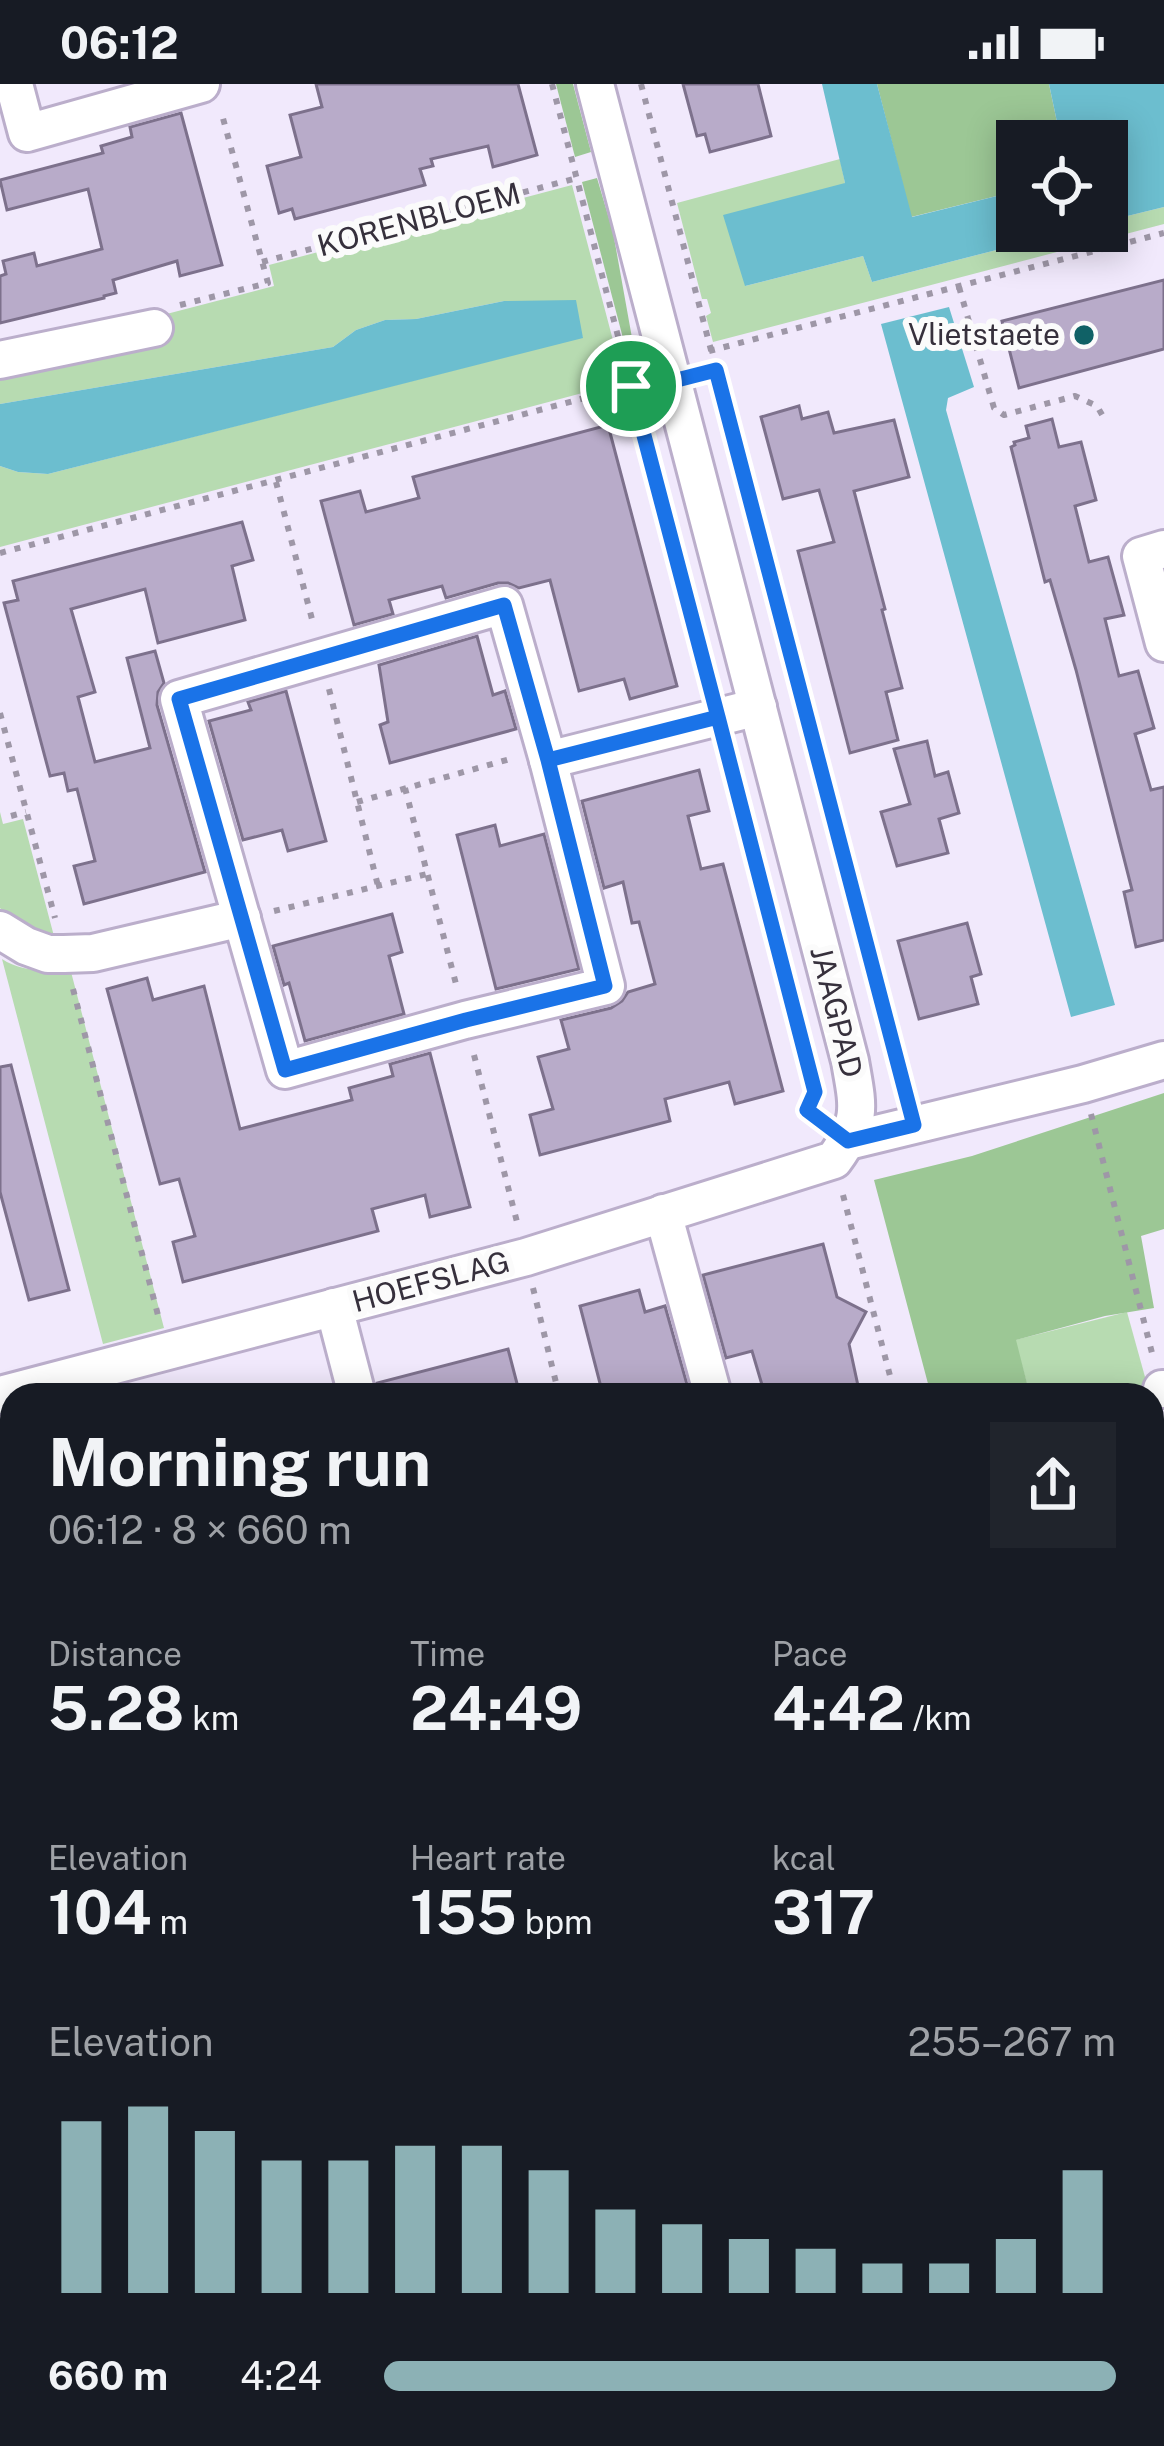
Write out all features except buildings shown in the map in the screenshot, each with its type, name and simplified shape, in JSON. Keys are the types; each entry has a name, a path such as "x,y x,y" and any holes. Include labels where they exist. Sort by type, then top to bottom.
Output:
{"street":[{"path":"14,84 27,133 211,95"},
{"name":"JAAGPAD","path":"595,84 850,1061 859,1111 841,1150"},
{"path":"0,360 154,328"},
{"path":"1164,549 1141,556 1164,643"},
{"path":"504,605 548,760 605,986 285,1070 179,699 504,605"},
{"path":"548,760 758,707"},
{"path":"0,930 26,946 64,954 93,952 242,918"},
{"name":"HOEFSLAG","path":"45,1383 526,1257 914,1125 1164,1060"},
{"path":"663,1213 709,1383"},
{"path":"334,1307 354,1383"}],"path":[{"name":"JAAGPAD","path":"552,84 815,1092 807,1110 841,1150"},
{"name":"JAAGPAD","path":"641,84 914,1125"},
{"path":"154,328 151,312 268,283 211,95"},
{"name":"KORENBLOEM","path":"262,262 577,178"},
{"path":"669,362 1164,232"},
{"path":"959,286 994,408 1004,415 1075,396 1097,406 1105,420"},
{"path":"0,553 631,386"},
{"path":"0,713 167,1350"},
{"path":"357,802 526,754 548,760"},
{"path":"11,816 26,812"},
{"path":"242,918 427,874"},
{"path":"1089,1108 1161,1383"},
{"path":"841,1150 893,1383"},
{"path":"526,1257 556,1383"}],"green space":[{"path":"556,84 573,84 591,152 575,157"},
{"path":"877,84 1049,84 1057,120 996,120 996,196 911,217"},
{"path":"840,159 845,183 745,286 863,256 872,282 996,250 1057,252 713,342 706,316 711,313 707,299 702,299 677,203"},
{"path":"597,178 643,377 634,380 582,182"},
{"path":"572,185 624,382 0,547 0,466 48,474 583,337 504,301 416,319 385,320 356,330 333,347 0,404 0,377 155,317 274,286 269,265"},
{"path":"1164,207 1164,224 1128,233 1128,216"},
{"path":"0,812 3,824 23,819 55,940 18,928 0,908"},
{"path":"2,959 35,970 70,968 164,1328 103,1344"},
{"path":"1164,1093 1164,1229 1141,1236 1154,1308 1016,1340 1027,1383 928,1383 874,1180 972,1156"},
{"path":"1127,1312 1147,1383 1027,1383 1015,1340"}],"water":[{"path":"822,84 877,84 912,217 996,196 996,250 872,282 863,256 745,286 723,215 845,183"},
{"path":"1049,84 1164,84 1164,207 1128,216 1128,120 1057,120"},
{"path":"576,300 583,338 48,474 0,466 0,404 333,347 356,330 385,320 416,319 504,301"},
{"path":"949,307 974,387 948,398 946,410 1115,1005 1071,1017 881,324"}],"place":[{"name":"Vlietstaete","path":"1084,335"}],"route":[{"path":"631,386 716,370 914,1125 848,1141 807,1110 815,1092 718,717 548,760 504,605 179,699 285,1070 605,986 548,760 718,717 631,386"}]}
